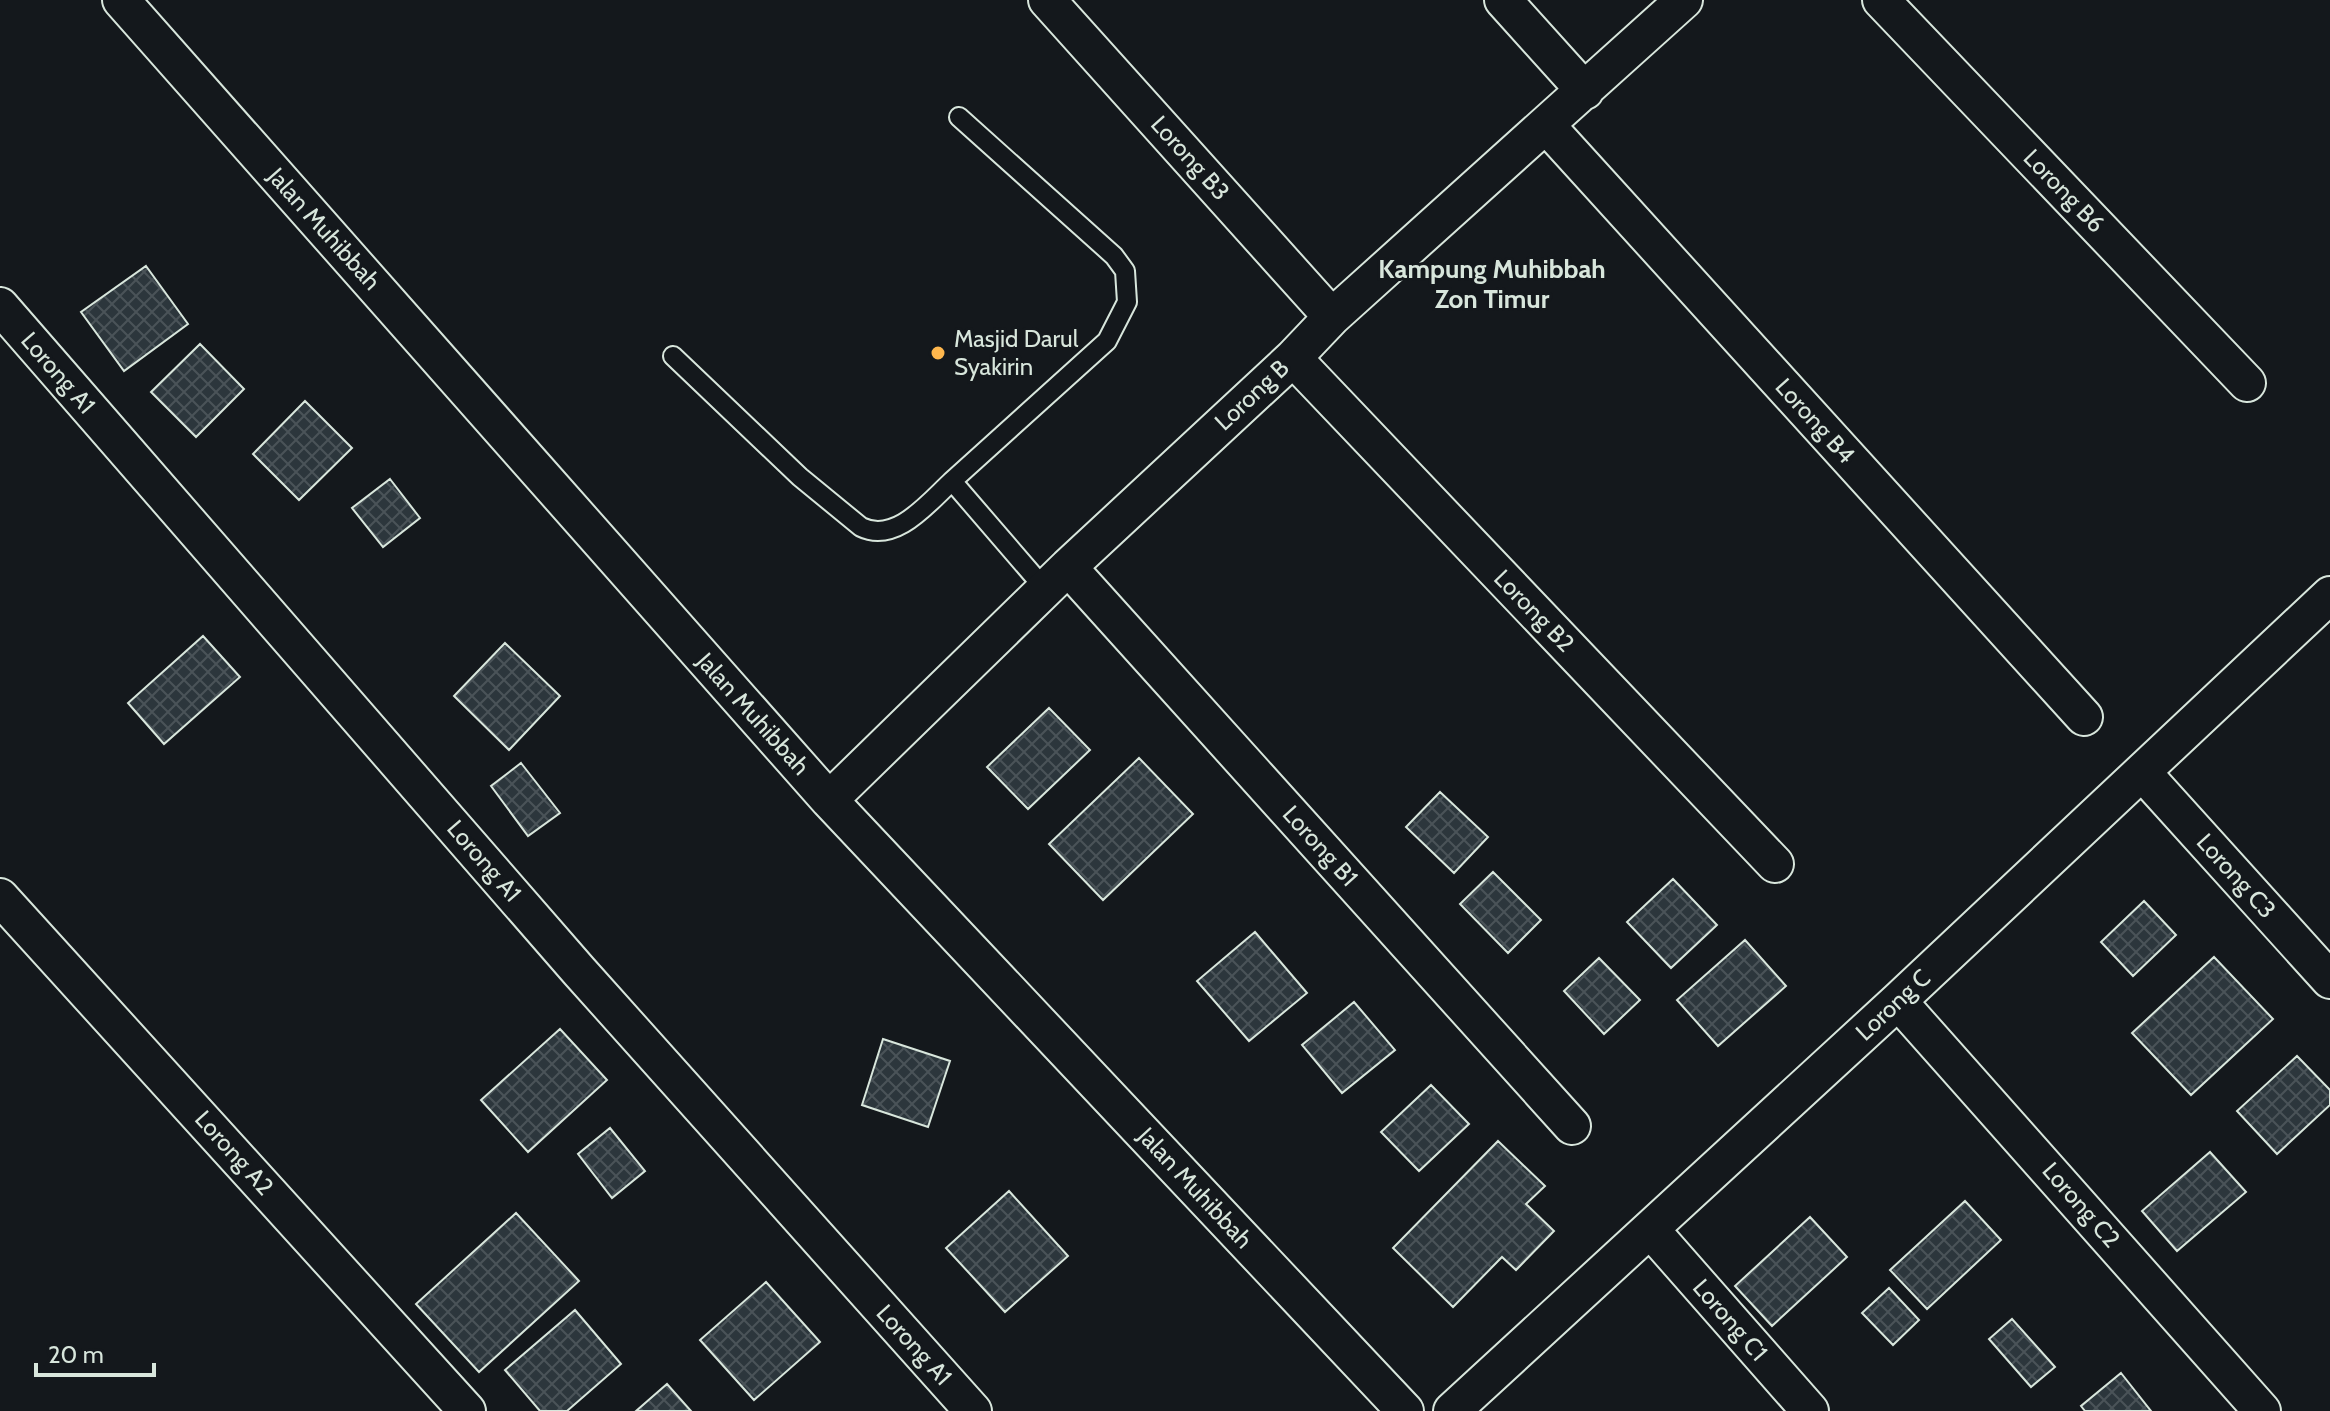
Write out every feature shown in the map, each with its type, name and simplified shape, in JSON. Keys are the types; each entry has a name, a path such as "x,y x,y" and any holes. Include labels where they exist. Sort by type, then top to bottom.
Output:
{"street":[{"name":"Jalan Muhibbah","path":"121,0 829,800 1405,1411"},
{"name":"Lorong B3","path":"1047,0 1332,317"},
{"path":"1503,0 1585,91"},
{"name":"Lorong B","path":"829,800 1057,578 1293,358 1332,317 1684,0"},
{"name":"Lorong B6","path":"1881,0 2247,383"},
{"name":"Lorong B4","path":"1546,125 2084,717"},
{"name":"Lorong A1","path":"0,306 569,959 973,1411"},
{"name":"Lorong B2","path":"1293,358 1775,864"},
{"name":"Lorong B1","path":"1057,578 1572,1126"},
{"name":"Lorong C","path":"1452,1411 1898,1001 2330,595"},
{"name":"Lorong C3","path":"2142,772 2330,980"},
{"name":"Lorong A2","path":"0,897 467,1411"},
{"name":"Lorong C2","path":"1898,1001 2262,1411"},
{"name":"Lorong C1","path":"1650,1229 1810,1411"}],"lane":[{"path":"673,356 837,509 873,533 898,528 1107,341 1127,302 1125,271 1114,256 959,117"},
{"path":"952,481 1057,578"}],"building":[{"path":"146,266 188,324 124,371 81,312"},
{"path":"200,344 244,389 196,437 151,392"},
{"path":"305,401 352,448 299,500 253,454"},
{"path":"390,479 420,518 383,547 352,508"},
{"path":"203,636 240,677 164,744 128,703"},
{"path":"505,643 560,696 509,750 454,696"},
{"path":"1049,708 1090,750 1028,809 987,767"},
{"path":"1139,758 1193,814 1103,900 1049,844"},
{"path":"521,763 560,813 528,836 491,786"},
{"path":"1440,792 1488,837 1454,873 1406,827"},
{"path":"1493,872 1541,920 1508,953 1460,904"},
{"path":"1673,879 1717,925 1671,968 1627,922"},
{"path":"2144,901 2176,935 2133,976 2101,942"},
{"path":"1255,932 1307,993 1249,1041 1197,981"},
{"path":"1745,940 1786,986 1718,1046 1677,1000"},
{"path":"2214,957 2273,1019 2191,1095 2132,1033"},
{"path":"1599,958 1640,1000 1604,1034 1564,991"},
{"path":"1354,1002 1395,1050 1342,1093 1302,1045"},
{"path":"560,1029 607,1080 528,1152 481,1100"},
{"path":"883,1039 950,1061 928,1127 862,1105"},
{"path":"2297,1056 2330,1090 2330,1105 2277,1154 2237,1111"},
{"path":"1431,1085 1469,1124 1419,1171 1381,1132"},
{"path":"610,1128 645,1171 612,1198 578,1154"},
{"path":"1498,1141 1545,1186 1526,1204 1554,1231 1516,1270 1502,1257 1453,1307 1393,1248"},
{"path":"2210,1152 2246,1192 2177,1251 2142,1211"},
{"path":"1009,1191 1068,1256 1005,1312 946,1248"},
{"path":"1965,1201 2001,1240 1927,1309 1890,1270"},
{"path":"516,1213 579,1281 479,1372 416,1304"},
{"path":"1810,1217 1847,1257 1772,1326 1735,1286"},
{"path":"766,1282 820,1342 754,1400 700,1340"},
{"path":"1889,1288 1919,1320 1893,1345 1862,1313"},
{"path":"575,1310 621,1364 567,1411 540,1411 505,1370"},
{"path":"2012,1319 2055,1367 2031,1387 1989,1339"},
{"path":"2121,1373 2151,1411 2085,1411 2081,1406"},
{"path":"667,1384 691,1411 636,1411"}],"place":[{"name":"Masjid Darul Syakirin","path":"938,353"}],"district":[{"name":"Kampung Muhibbah Zon Timur","path":"1492,284"}]}
